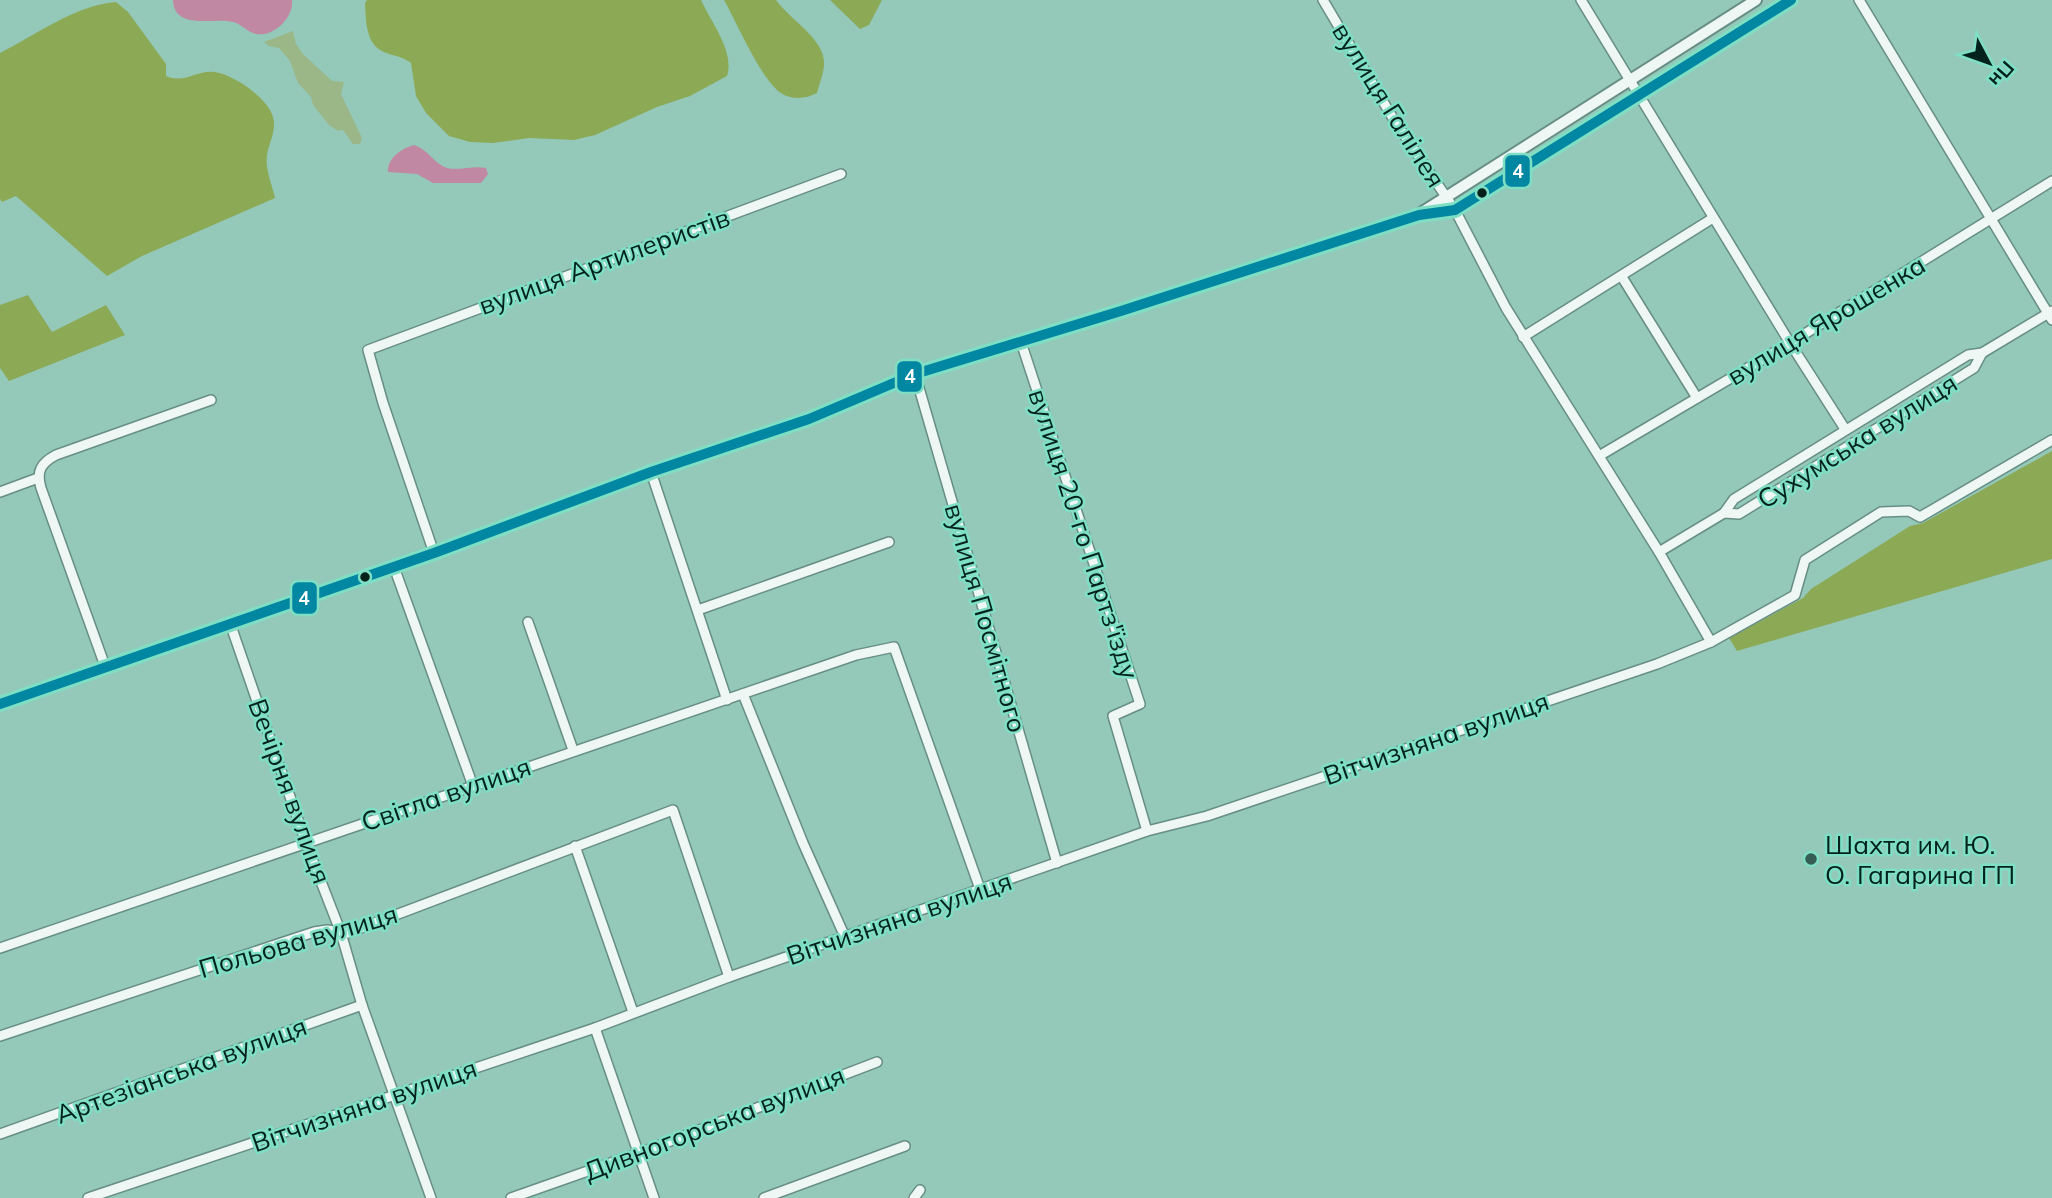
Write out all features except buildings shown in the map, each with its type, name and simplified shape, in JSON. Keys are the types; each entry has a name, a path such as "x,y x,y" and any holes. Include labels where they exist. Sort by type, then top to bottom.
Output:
{"street":[{"name":"вулиця Галілея","path":"1324,0 1394,120 1455,210 1523,337 1659,552 1711,642"},
{"path":"1581,0 1845,429"},
{"path":"1419,215 1756,0"},
{"path":"0,704 434,553 651,472 809,419 915,374 1419,215 1455,210 1791,0"},
{"path":"1860,0 2051,315"},
{"name":"вулиця Артилеристів","path":"434,553 383,403 368,350 841,174"},
{"name":"вулиця Ярошенка","path":"1599,456 1790,343 2052,181"},
{"path":"1523,337 1713,218"},
{"path":"1622,276 1697,398"},
{"name":"Сухумська вулиця","path":"1659,552 1724,513 1734,499 1845,429 1968,355 1982,354 2051,315"},
{"name":"вулиця 20-го Партз'їзду","path":"1021,342 1140,704 1113,716 1147,831"},
{"name":"Сухумська вулиця","path":"1724,513 1740,514 1974,368 1982,354"},
{"name":"вулиця Посмітного","path":"915,374 1057,863"},
{"path":"106,666 41,488 38,478 40,468 46,460 56,455 211,400"},
{"name":"Вітчизняна вулиця","path":"88,1198 595,1028 633,1012 1147,831 1207,816 1657,664 1711,642 1796,595 1805,561 1881,512 1909,511 1920,517 2052,440"},
{"path":"651,472 727,699"},
{"path":"0,492 38,478"},
{"path":"698,610 889,542"},
{"path":"394,567 473,786"},
{"path":"528,622 573,750"},
{"name":"Вечірня вулиця","path":"230,623 306,843 341,933 362,1005 430,1198"},
{"name":"Світла вулиця","path":"0,948 856,654 894,647 980,889"},
{"path":"743,694 803,843 845,937"},
{"name":"Польова вулиця","path":"0,1036 314,932 327,930 341,933 673,810 729,978"},
{"path":"575,846 633,1012"},
{"name":"Артезіанська вулиця","path":"0,1134 362,1005"},
{"path":"595,1028 654,1198"},
{"name":"Дивногорська вулиця","path":"511,1198 639,1153 877,1062"},
{"path":"764,1198 905,1146"}],"green space":[{"path":"367,0 701,0 721,37 729,67 727,76 690,96 657,107 595,135 574,140 529,138 493,143 470,142 449,136 426,113 416,96 411,63 380,50 371,41 367,28"},
{"path":"724,0 776,0 820,48 824,66 817,93 796,98 777,90 755,60"},
{"path":"830,0 882,0 869,25 860,29"},
{"path":"116,2 128,12 166,64 166,76 185,78 208,72 222,74 249,88 264,102 274,122 267,161 275,198 142,256 107,276 16,196 2,202 0,199 0,53 70,15"},
{"path":"293,31 296,44 303,54 332,81 344,82 341,94 362,138 360,144 353,144 343,130 338,131 329,125 313,105 311,97 298,83 290,61 279,48 264,42"},
{"path":"28,295 52,332 106,305 125,335 9,381 0,368 0,305"},
{"path":"2052,451 2052,559 1737,651 1729,638 1803,598 1811,589 1910,526 1923,523"}],"shaded area":[{"path":"173,0 292,0 292,6 282,24 263,34 254,33 233,22 187,19 175,10"},
{"path":"414,145 447,168 481,167 486,168 488,174 481,183 433,183 417,174 388,172 390,162 396,154"}],"transit line":[{"name":"4","path":"0,704 434,553 651,472 809,419 915,374 1419,215 1455,210 1791,0"}],"place":[{"name":"Шахта им. Ю. О. Гагарина ГП","path":"1811,859"}]}
